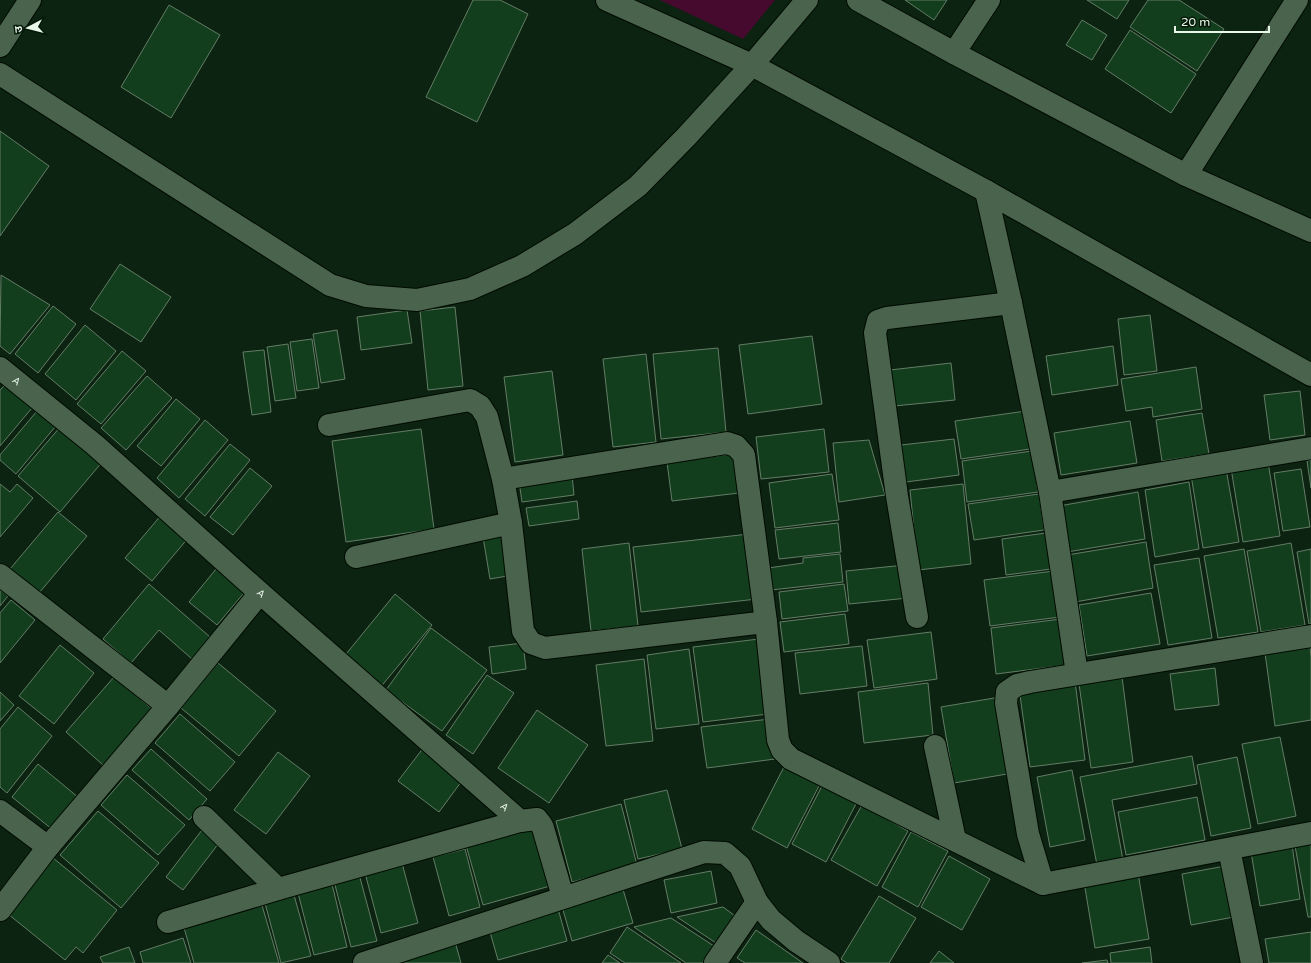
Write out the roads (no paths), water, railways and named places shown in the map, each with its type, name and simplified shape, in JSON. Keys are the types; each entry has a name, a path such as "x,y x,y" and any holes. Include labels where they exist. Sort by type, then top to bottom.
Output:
{"street":[{"path":"0,46 30,0"},
{"path":"607,0 752,65 986,191 1311,375"},
{"path":"0,74 330,285 366,296 417,300 470,290 522,266 575,234 638,186 686,137 752,65 807,0"},
{"path":"858,0 954,53 1186,175 1311,231"},
{"path":"954,53 989,0"},
{"path":"1186,175 1297,0"},
{"path":"986,191 1050,492 1077,674"},
{"path":"917,617 897,496 874,333 878,322 887,318 1011,303"},
{"name":"A","path":"0,368 95,445 260,593 520,821"},
{"path":"329,424 470,400 480,406 487,417 503,479 512,523 523,631 531,643 545,648 766,622"},
{"path":"503,479 727,443 736,446 744,455 766,622 778,740 782,750 791,759 1043,884 1311,834"},
{"path":"1050,492 1311,448"},
{"path":"356,557 512,523"},
{"path":"0,575 168,706"},
{"path":"0,910 48,847 168,706 260,593"},
{"path":"1043,884 1028,834 1006,703 1007,692 1016,685 1311,636"},
{"path":"935,746 955,840"},
{"path":"0,811 48,847"},
{"path":"204,817 278,890"},
{"path":"168,922 520,821 537,819 541,824 563,897"},
{"path":"1229,849 1252,963"},
{"path":"364,963 704,852 725,854 740,866 758,902 771,920 796,941 829,963"},
{"path":"715,963 758,902"}]}
